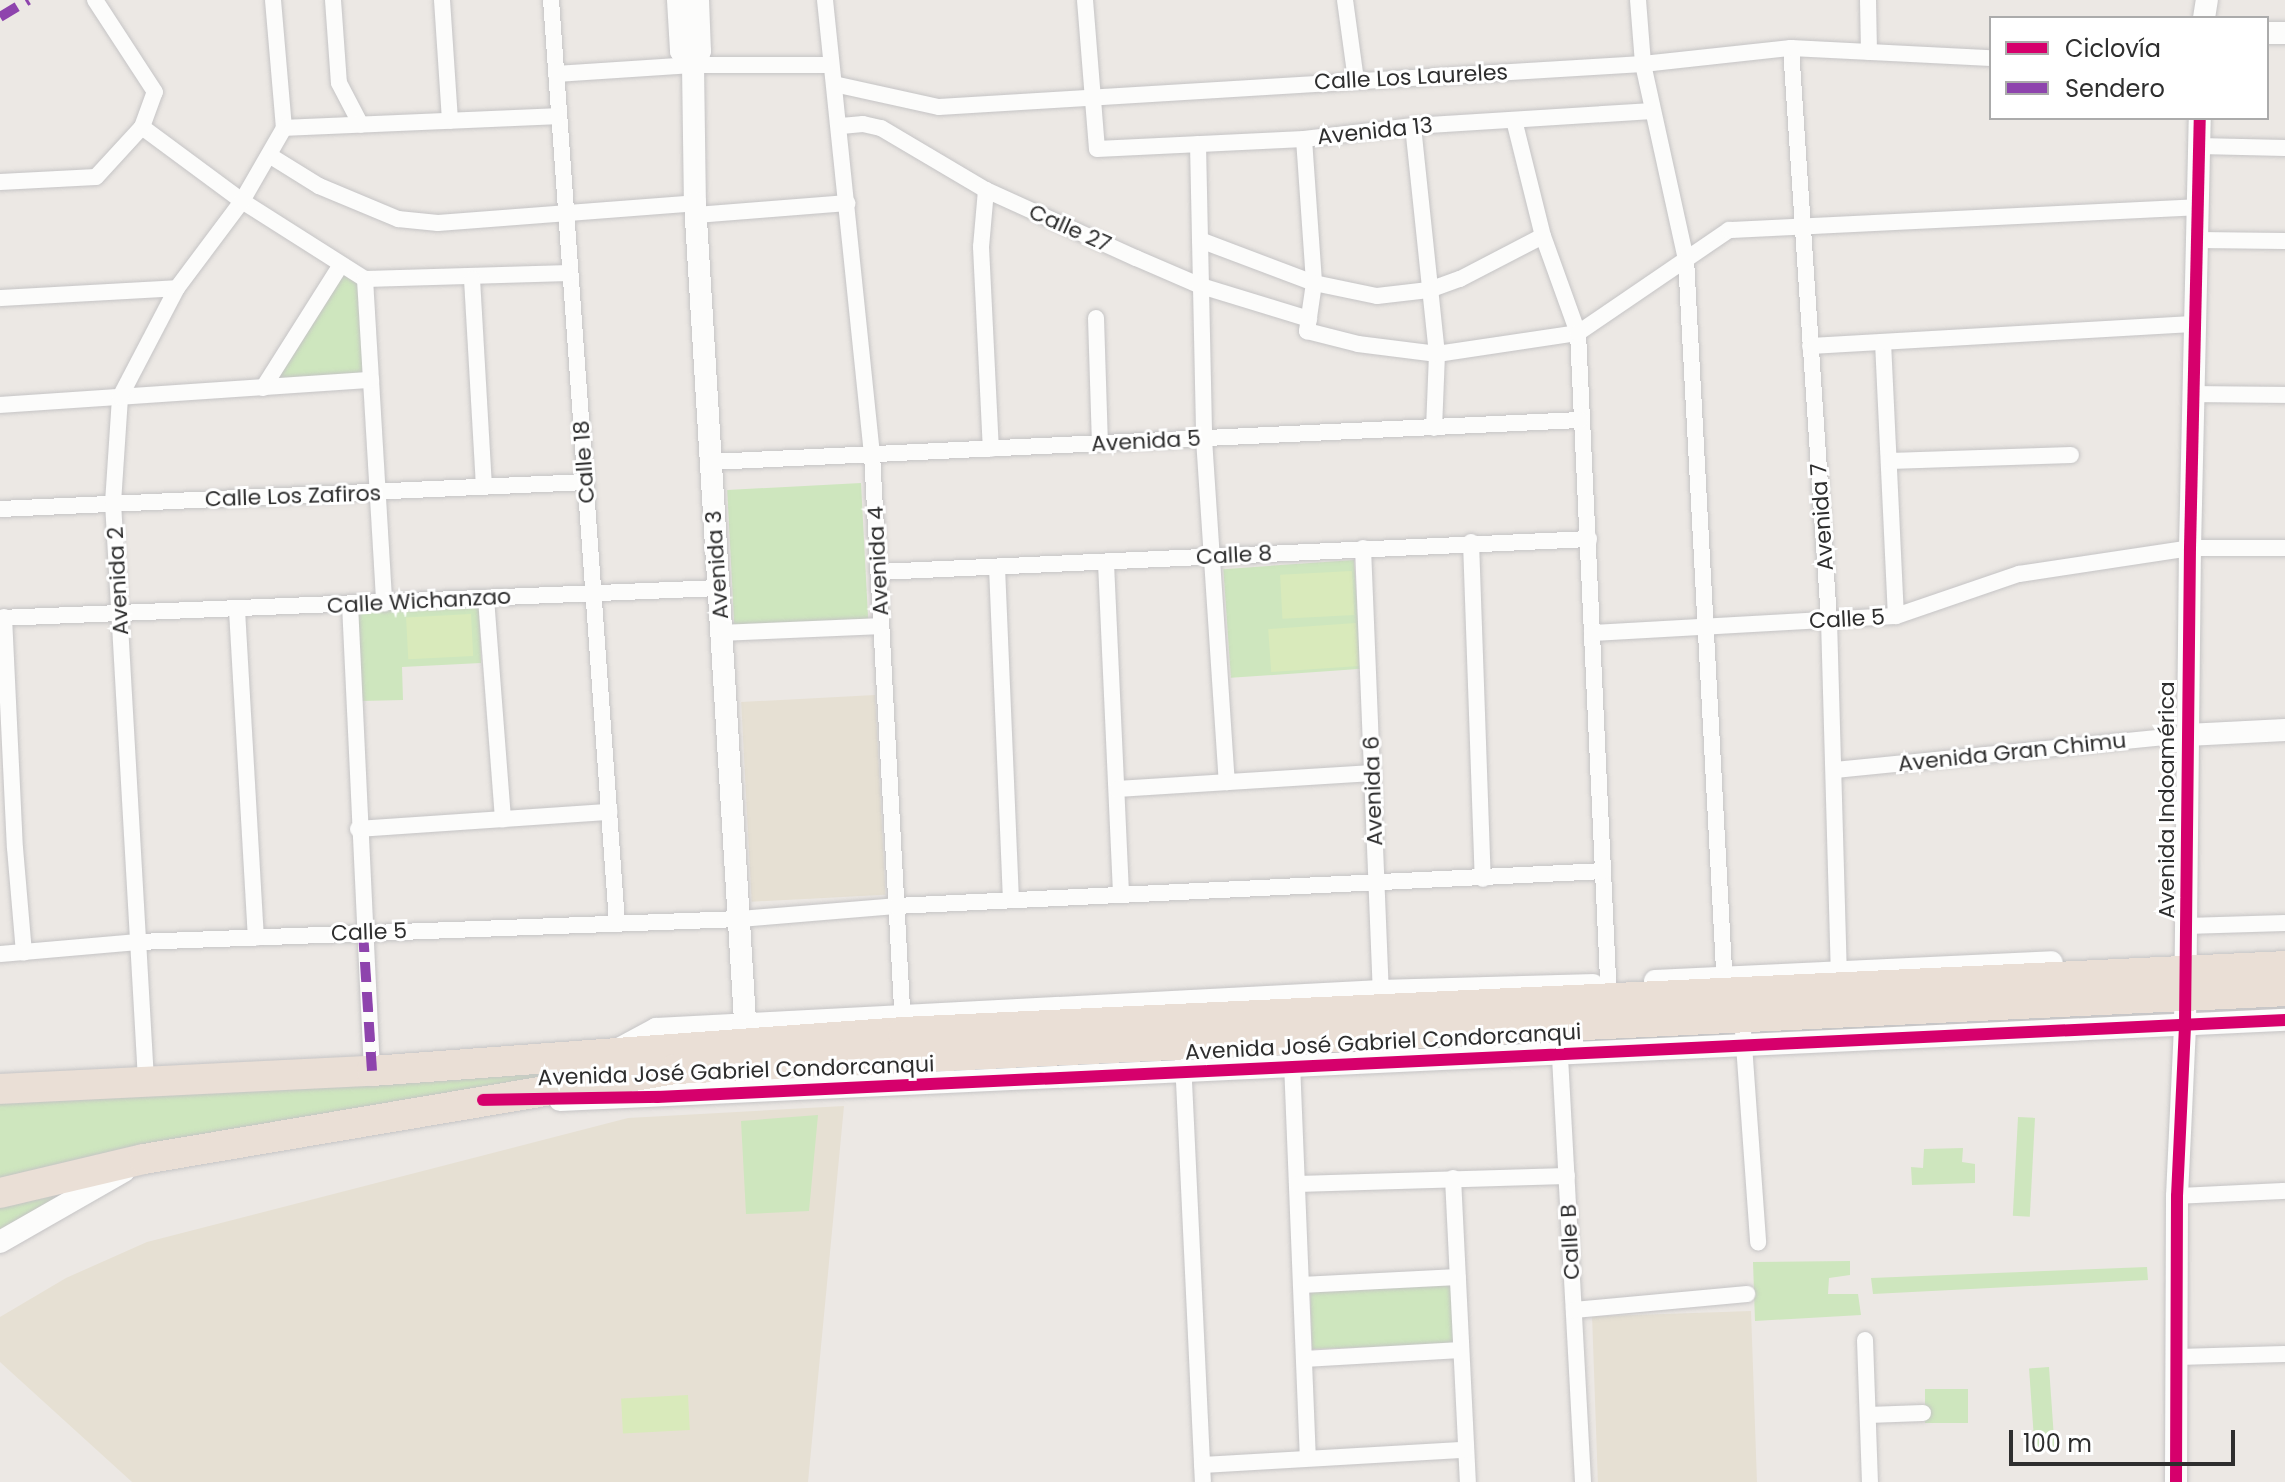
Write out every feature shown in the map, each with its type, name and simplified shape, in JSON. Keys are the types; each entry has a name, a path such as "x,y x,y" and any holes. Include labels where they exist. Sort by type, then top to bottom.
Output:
{"highway":[{"name":"Avenida José Gabriel Condorcanqui","path":"0,1089 372,1071 617,1051 1381,1012 1559,1027 1734,1008 2185,988 2285,966"},
{"name":"Avenida José Gabriel Condorcanqui","path":"1559,1027 1608,992 1734,1008 1839,979 2285,991"},
{"name":"Avenida José Gabriel Condorcanqui","path":"903,1036 1183,1058 1291,1053 1381,1012"},
{"name":"Avenida José Gabriel Condorcanqui","path":"0,1193 144,1159 675,1069 747,1044"}],"street":[{"path":"0,182 96,177 142,127 155,92 95,0"},
{"path":"273,0 284,128 559,116"},
{"path":"333,0 339,83 361,125"},
{"path":"442,0 450,121"},
{"name":"Calle 18","path":"551,0 617,924"},
{"name":"Avenida 3","path":"678,0 681,51 693,65"},
{"name":"Avenida 3","path":"698,0 700,51 693,65 696,209 747,1044"},
{"name":"Avenida 4","path":"825,0 830,65 841,126 872,454 903,1036"},
{"path":"1085,0 1093,97"},
{"path":"1345,0 1356,80"},
{"path":"1638,0 1643,64 1686,259 1704,625 1734,1008 1758,1242"},
{"path":"1868,0 1869,52"},
{"name":"Calle Los Laureles","path":"834,84 939,107 1643,64 1791,48 1989,58"},
{"name":"Avenida 7","path":"1791,48 1829,620 1839,979"},
{"path":"556,74 693,65 830,65"},
{"name":"Avenida 13","path":"1093,97 1097,149 1304,139 1413,126 1653,111"},
{"path":"1514,120 1543,236 1578,333 1608,992"},
{"name":"Avenida Indoamérica","path":"2176,1482 2177,1196 2185,988 2190,548 2196,394 2200,120"},
{"name":"Calle 27","path":"841,126 863,124 881,128 986,190 1201,286 1309,319"},
{"path":"1413,126 1437,354 1434,428"},
{"path":"142,127 242,201 340,266 365,279 472,279 570,273"},
{"name":"Avenida 2","path":"146,1080 113,503 120,397 177,288 242,201 284,128"},
{"path":"1304,139 1314,283 1307,331 1358,344 1437,354 1578,333 1729,230 2198,207"},
{"path":"1198,144 1204,439 1227,782"},
{"path":"2199,146 2285,148"},
{"path":"269,155 319,186 398,219 438,223 566,212 848,203"},
{"path":"986,190 981,247 991,449"},
{"path":"1200,240 1314,283 1377,296 1429,290 1460,279 1543,236"},
{"path":"2198,240 2285,241"},
{"path":"263,388 340,266"},
{"path":"365,279 384,603"},
{"path":"472,279 484,487"},
{"path":"0,298 177,288"},
{"path":"1096,318 1100,444"},
{"path":"1810,346 2197,324"},
{"path":"1883,342 1896,616"},
{"path":"0,405 371,380"},
{"path":"2196,394 2285,395"},
{"name":"Avenida 5","path":"711,462 1580,420"},
{"path":"1890,461 2071,455"},
{"name":"Calle Los Zafiros","path":"0,509 585,482"},
{"name":"Calle 8","path":"879,572 1106,563 1471,542 1589,539"},
{"path":"1471,542 1483,879"},
{"name":"Avenida 6","path":"1363,548 1381,1012"},
{"name":"Calle 5","path":"1592,633 1896,616 2019,574 2190,548 2285,548"},
{"path":"1106,563 1121,894"},
{"path":"997,567 1011,900"},
{"name":"Calle Wichanzao","path":"119,615 719,588"},
{"path":"486,598 503,819"},
{"path":"350,604 358,829 372,1071"},
{"path":"237,610 256,937"},
{"path":"24,953 8,848 2,618 119,615"},
{"path":"722,633 881,626"},
{"name":"Avenida Gran Chimu","path":"1835,770 2187,735 2285,730"},
{"path":"1117,789 1372,773"},
{"path":"358,829 609,812"},
{"name":"Calle 5","path":"0,954 138,942 739,919 896,906 1603,871"},
{"path":"2186,926 2285,923"},
{"name":"Avenida José Gabriel Condorcanqui","path":"2185,988 2285,952"},
{"name":"Avenida José Gabriel Condorcanqui","path":"2185,988 2285,1020"},
{"name":"Avenida José Gabriel Condorcanqui","path":"1381,1012 1608,992"},
{"name":"Avenida José Gabriel Condorcanqui","path":"1291,1053 1559,1027"},
{"name":"Calle B","path":"1559,1027 1583,1482"},
{"name":"Avenida José Gabriel Condorcanqui","path":"747,1044 903,1036"},
{"path":"1291,1053 1308,1458"},
{"path":"1183,1058 1202,1473 1308,1458 1466,1450"},
{"name":"Avenida José Gabriel Condorcanqui","path":"483,1100 657,1097 1183,1058"},
{"path":"0,1242 144,1159"},
{"path":"1297,1184 1567,1176"},
{"path":"1453,1178 1468,1482"},
{"path":"2177,1196 2285,1191"},
{"path":"1301,1285 1458,1277"},
{"path":"1574,1310 1747,1294"},
{"path":"1865,1340 1870,1482"},
{"path":"1304,1359 1461,1350"},
{"path":"2177,1357 2285,1354"},
{"path":"1868,1415 1923,1413"}],"shaded area":[{"path":"875,695 885,895 752,902 741,702"},
{"path":"844,1106 808,1482 132,1482 0,1362 0,1317 66,1278 147,1242 628,1118"},
{"path":"1751,1311 1757,1482 1598,1482 1592,1317"}],"green space":[{"path":"340,266 365,279 371,380 263,388"},
{"path":"861,483 868,621 734,628 727,490"},
{"path":"1354,560 1362,669 1231,678 1223,569"},
{"path":"1352,571 1354,615 1282,619 1280,575"},
{"path":"479,604 481,663 402,667 403,700 361,701 357,610"},
{"path":"471,614 473,656 408,659 406,617"},
{"path":"1356,623 1359,666 1271,672 1268,629"},
{"path":"650,1065 0,1181 0,1099"},
{"path":"818,1115 809,1211 746,1214 741,1121"},
{"path":"2018,1117 2035,1118 2030,1217 2013,1216"},
{"path":"1963,1148 1962,1162 1975,1164 1975,1183 1912,1185 1911,1167 1923,1168 1924,1149"},
{"path":"92,1180 0,1229 0,1201"},
{"path":"1850,1261 1850,1275 1829,1278 1828,1294 1858,1294 1861,1315 1755,1321 1753,1262"},
{"path":"2147,1267 2148,1280 1873,1294 1871,1278"},
{"path":"1453,1285 1455,1344 1312,1349 1310,1290"},
{"path":"2049,1367 2055,1449 2035,1450 2029,1368"},
{"path":"1925,1389 1968,1389 1968,1423 1925,1423"},
{"path":"688,1395 690,1430 623,1433 621,1399"}],"marked path":[{"path":"0,17 28,0"},
{"path":"363,932 372,1071"}],"cycle path":[{"path":"2176,1482 2177,1196 2185,1024 2190,548 2200,120"},
{"path":"483,1100 657,1097 2285,1020"}]}
